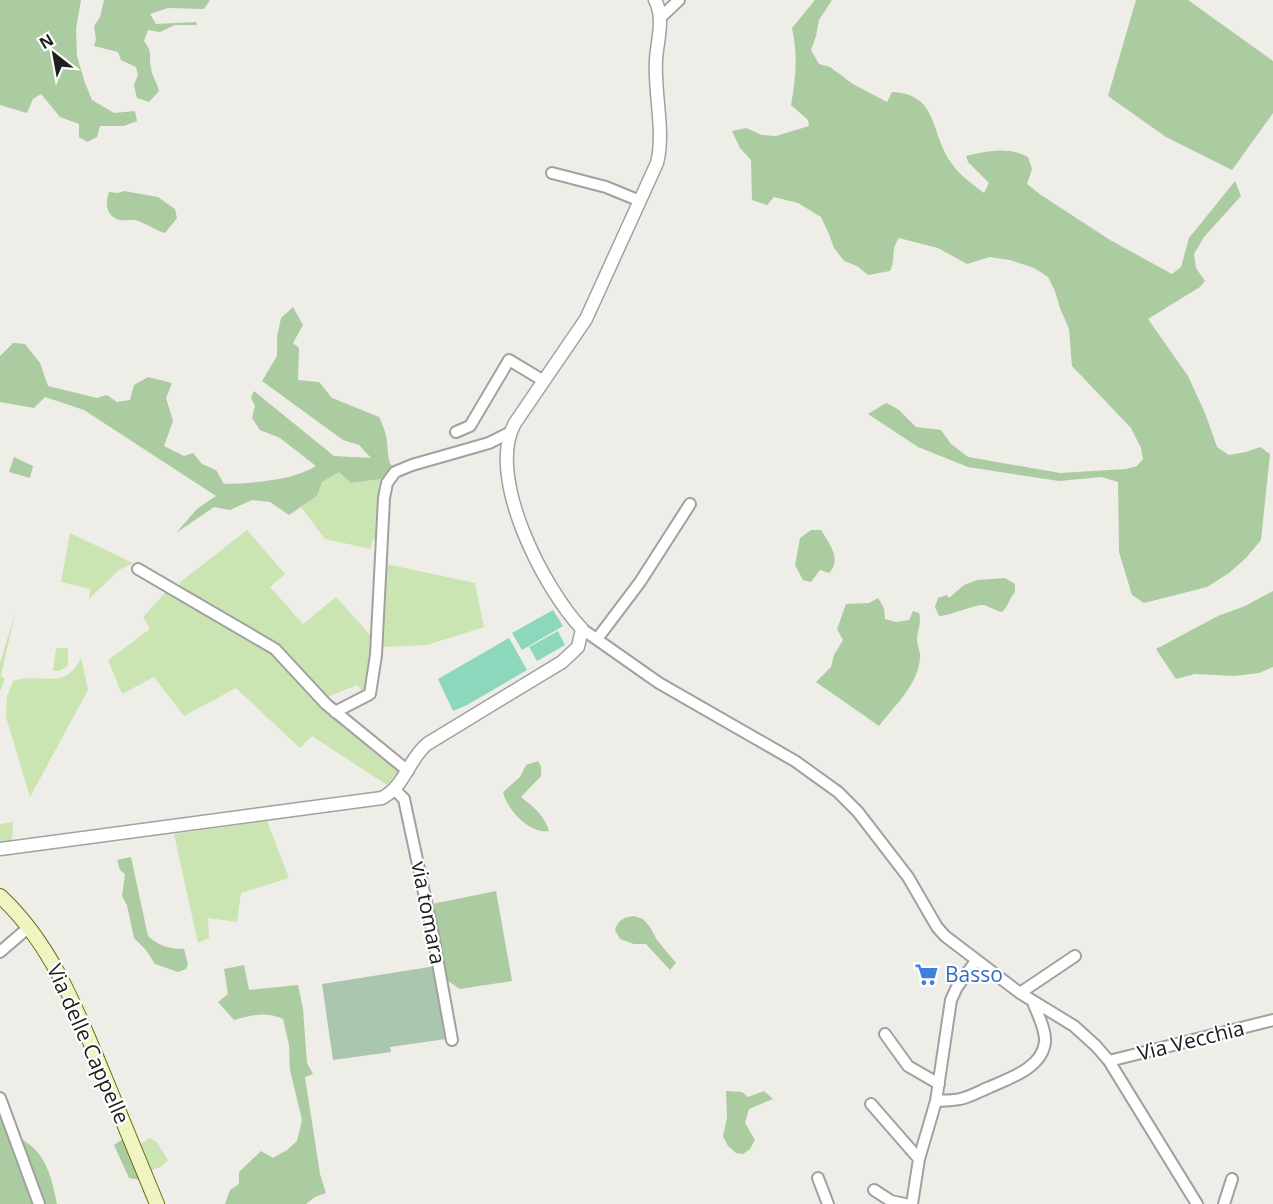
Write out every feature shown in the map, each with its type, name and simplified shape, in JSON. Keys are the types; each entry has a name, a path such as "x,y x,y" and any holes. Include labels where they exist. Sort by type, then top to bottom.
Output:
{"main road":[{"name":"Via delle Cappelle","path":"0,896 29,927 48,956 78,1012 158,1204"}],"street":[{"path":"655,0 660,18 655,77 659,154 586,319 509,433 506,466 514,505 545,576 568,612 582,628 659,683 795,761 838,792 858,812 908,877 937,927 945,936 1020,993 1082,1032 1109,1061 1197,1204"},
{"path":"660,18 679,0"},
{"path":"552,172 606,187 640,201"},
{"path":"456,432 470,426 509,360 544,381"},
{"path":"335,712 370,694 376,655 384,498 390,477 403,468 489,443 509,433"},
{"path":"597,639 640,582 690,504"},
{"path":"138,569 275,648 320,699 408,771"},
{"path":"0,849 382,798 395,790 427,744 570,655 578,647 582,628"},
{"name":"via tomara","path":"395,790 404,799 432,930 452,1040"},
{"path":"0,952 29,927"},
{"path":"1020,993 1075,956"},
{"path":"912,1204 919,1159 936,1101 951,1000 974,960"},
{"path":"936,1101 958,1100 967,1097 1016,1075 1035,1061 1045,1041 1033,1002"},
{"name":"Via Vecchia","path":"1109,1061 1273,1020"},
{"path":"885,1034 908,1066 939,1084"},
{"path":"0,1098 39,1204"},
{"path":"871,1104 919,1159"},
{"path":"818,1178 828,1204"},
{"path":"1224,1204 1232,1179"},
{"path":"874,1190 891,1201 904,1204"}],"green space":[{"path":"0,0 81,0 76,29 77,56 92,100 114,113 135,111 137,121 124,126 100,126 97,137 87,142 79,137 79,124 60,117 41,94 33,99 27,113 0,105"},
{"path":"104,0 210,0 204,9 168,8 150,14 156,24 196,22 197,25 175,25 160,32 148,30 144,41 150,52 150,63 159,91 149,102 137,98 134,85 138,75 136,67 121,60 118,52 94,46 96,39 94,26 100,17"},
{"path":"815,0 832,0 819,20 811,50 819,64 830,67 853,84 887,102 892,92 907,94 918,99 931,116 950,161 984,193 989,183 968,162 966,156 997,150 1028,157 1032,169 1027,184 1110,240 1172,274 1181,267 1189,238 1235,181 1241,196 1204,237 1194,254 1196,268 1205,281 1200,287 1148,319 1188,376 1217,447 1229,455 1260,447 1270,454 1261,540 1229,573 1207,587 1144,603 1132,595 1119,552 1118,482 1102,477 1059,481 968,467 918,447 868,414 886,403 898,409 916,427 941,430 951,444 968,457 1060,473 1126,469 1137,466 1143,459 1141,448 1131,428 1072,366 1069,329 1048,277 1034,268 1010,260 990,257 967,264 938,248 899,238 890,271 868,275 857,266 844,261 834,248 821,217 798,203 774,197 767,205 752,200 751,160 740,148 732,131 746,128 762,135 776,136 809,126 808,120 791,105 796,66 792,28"},
{"path":"1136,0 1188,0 1273,61 1273,113 1232,170 1166,137 1108,96"},
{"path":"124,191 158,197 175,209 177,218 165,233 138,221 115,218 108,209 109,192"},
{"path":"293,307 303,325 293,343 299,348 298,380 319,382 332,398 379,417 385,432 388,458 392,467 381,479 351,483 339,472 322,482 317,496 289,515 270,502 252,500 230,510 214,507 176,533 197,509 216,496 84,410 45,397 34,408 0,402 0,356 13,343 25,344 40,363 48,386 97,398 107,395 117,402 130,400 134,385 148,377 172,383 166,398 173,421 164,446 184,456 193,453 202,464 216,470 224,484 284,478 316,466 280,438 260,430 252,418 255,406 251,398 254,391 334,456 371,458 359,445 343,440 262,381 277,356 277,337 281,318"},
{"path":"14,457 33,466 30,478 9,472"},
{"path":"339,471 351,483 381,479 378,537 372,541 371,549 325,539 301,507 317,496 322,482"},
{"path":"247,530 285,574 270,587 303,624 336,597 372,637 366,684 362,691 357,685 325,698 273,643 188,595 179,583"},
{"path":"811,530 821,530 835,557 833,568 829,573 820,570 811,582 803,580 795,565 800,538"},
{"path":"70,533 133,563 119,570 89,599 90,589 61,582"},
{"path":"386,564 475,583 484,627 427,645 382,647"},
{"path":"1005,578 1015,584 1015,592 1002,612 980,605 939,616 935,607 938,598 947,595 949,598 964,585 977,580"},
{"path":"1273,591 1273,667 1259,673 1234,676 1195,674 1176,679 1156,649 1218,616 1245,606"},
{"path":"166,592 273,651 329,714 399,770 387,785 312,736 300,748 236,688 184,716 154,677 122,694 108,660 150,629 143,617"},
{"path":"878,598 884,608 885,619 896,622 909,620 913,611 919,613 920,621 917,640 920,658 915,677 905,694 879,726 816,682 831,667 834,655 843,640 837,629 846,604 869,603"},
{"path":"553,610 563,626 522,650 512,633"},
{"path":"15,613 1,676 5,679 0,692 0,663"},
{"path":"558,631 565,645 537,661 529,647"},
{"path":"509,638 527,670 453,711 438,679"},
{"path":"56,648 68,648 68,666 59,671 53,671"},
{"path":"81,657 88,690 30,797 6,717 7,696 13,681 61,678 75,668"},
{"path":"538,761 541,766 541,776 521,797 538,812 549,831 534,829 527,825 514,813 503,792 520,777 526,765"},
{"path":"267,821 289,878 241,893 237,922 208,918 209,938 198,943 174,834"},
{"path":"13,822 12,841 3,843 0,841 0,824"},
{"path":"131,857 148,936 164,946 184,949 188,964 186,969 178,972 155,964 134,938 127,905 122,896 125,874 120,870 117,860"},
{"path":"496,891 512,981 460,989 448,981 432,904"},
{"path":"634,916 643,919 676,963 670,970 646,944 634,944 620,939 615,930 618,924 624,918"},
{"path":"244,965 249,990 298,985 303,1009 307,1063 313,1074 305,1077 320,1174 326,1193 306,1204 225,1204 230,1190 239,1184 239,1172 261,1151 273,1158 287,1150 297,1141 302,1120 290,1070 289,1045 283,1019 265,1014 234,1020 218,1002 228,994 224,969"},
{"path":"436,966 446,1039 390,1047 391,1052 333,1060 322,984"},
{"path":"726,1091 742,1092 748,1097 764,1091 773,1099 749,1109 745,1123 755,1140 750,1149 743,1154 736,1153 728,1146 723,1136 727,1118"},
{"path":"0,1112 3,1123 34,1204 0,1204"},
{"path":"149,1138 156,1141 168,1160 161,1167 149,1171 139,1146"},
{"path":"21,1139 30,1144 42,1158 50,1175 57,1204 43,1204"},
{"path":"123,1139 141,1180 129,1178 114,1145"}],"place":[{"name":"Basso","path":"927,975"}]}
